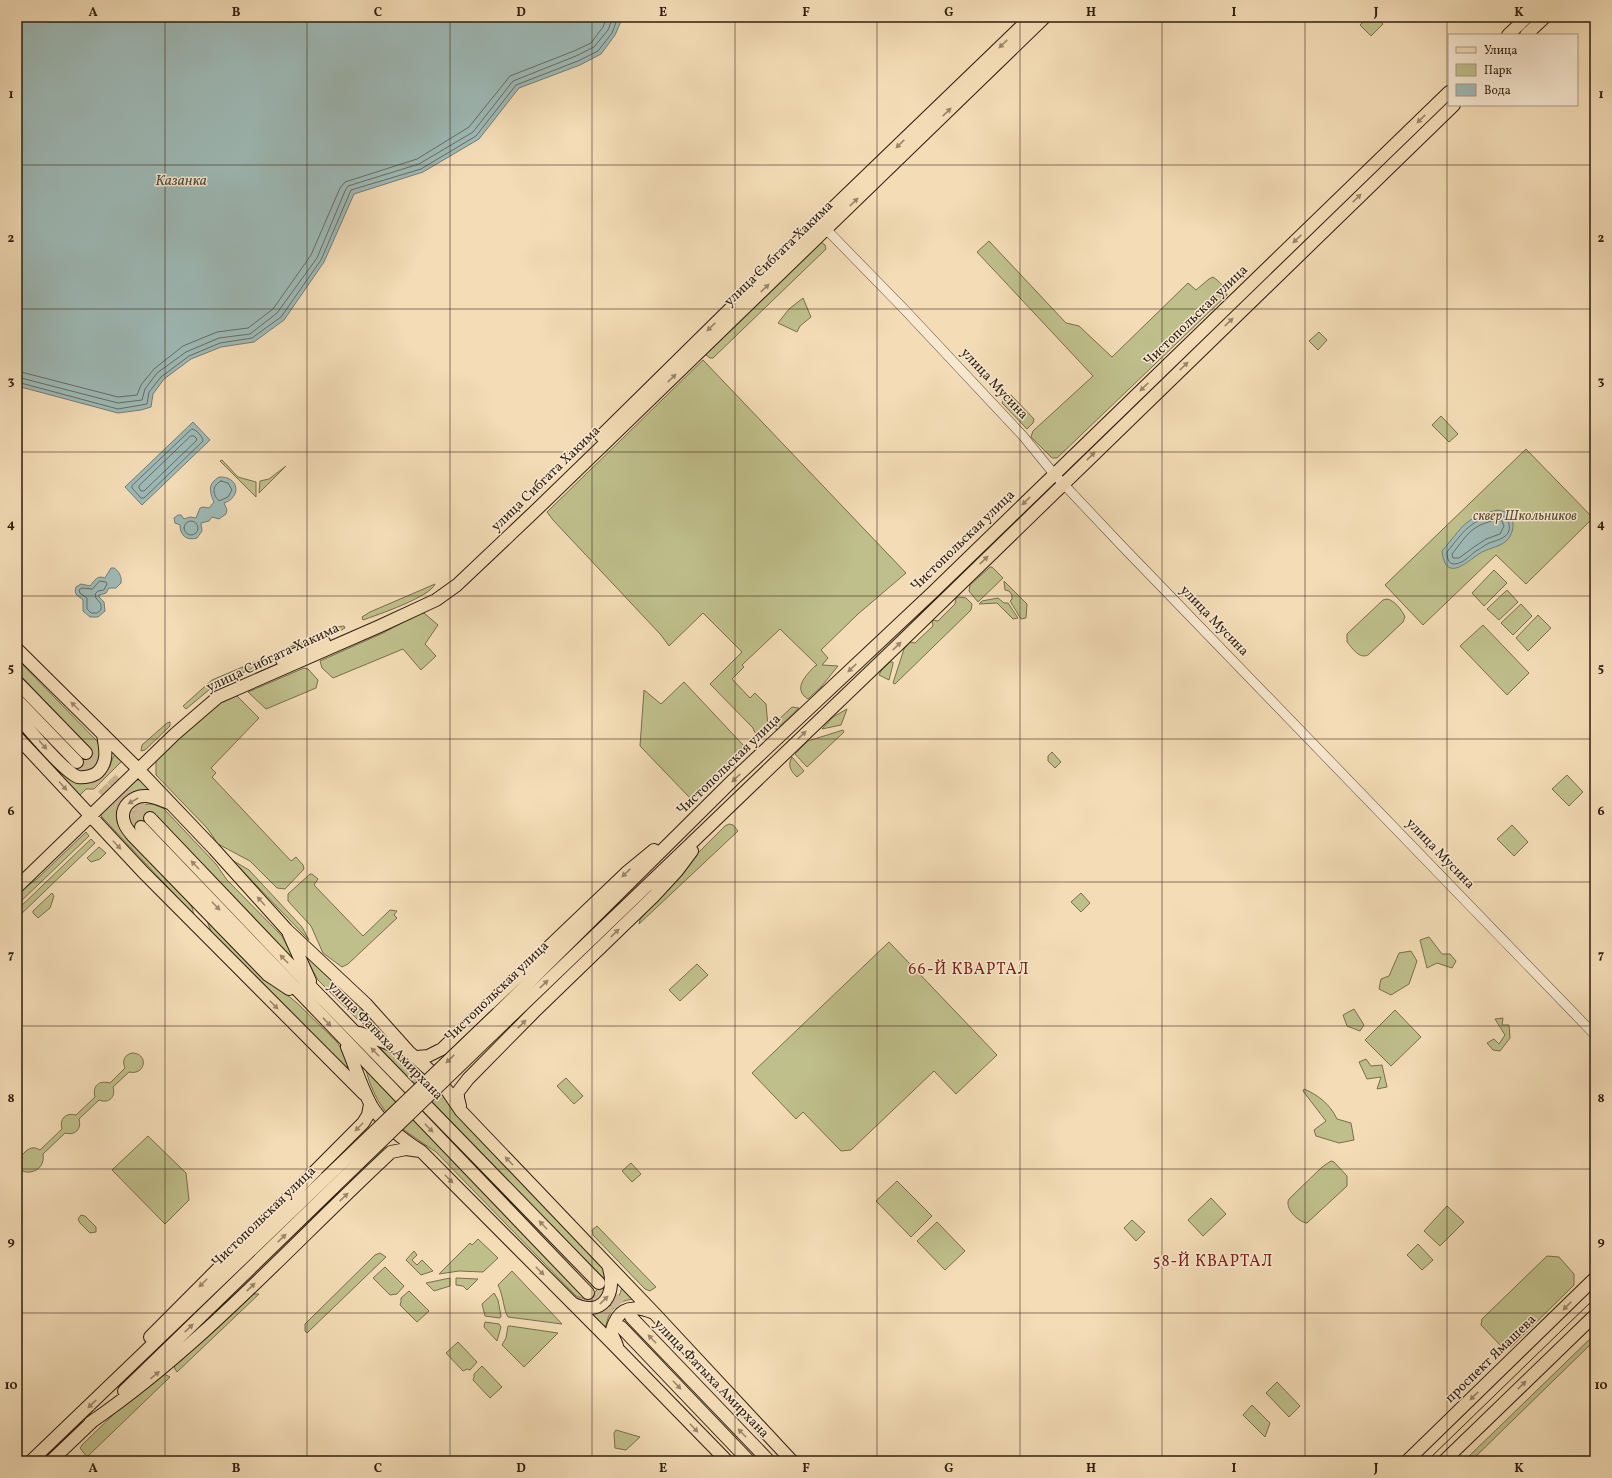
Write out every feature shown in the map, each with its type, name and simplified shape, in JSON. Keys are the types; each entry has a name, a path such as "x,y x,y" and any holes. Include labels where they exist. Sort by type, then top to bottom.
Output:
{"main road":[{"name":"улица Сибгата Хакима","path":"822,225 1032,17"},
{"name":"улица Сибгата Хакима","path":"17,887 88,814 137,767 182,717 204,698 214,691 432,595 440,590 822,225 1045,17"},
{"path":"1509,34 1527,17"},
{"path":"1527,34 1545,17"},
{"name":"Чистопольская улица","path":"502,1017 690,823 1448,93"},
{"name":"Чистопольская улица","path":"51,1461 90,1424 330,1183 502,1017 715,821 1453,106"},
{"path":"17,649 137,767 287,930 366,1004 443,1085 461,1111 608,1264 792,1461"},
{"path":"17,682 82,757 17,700"},
{"path":"17,716 68,771 79,777 88,777 98,772 104,763 106,748 102,734"},
{"path":"17,737 88,814 201,931 369,1101 377,1113 392,1129 421,1151 727,1461"},
{"path":"170,803 152,797 140,797 128,803 125,807 123,820 124,825 199,905 268,975 310,1003"},
{"name":"улица Сибгата Хакима","path":"17,876 88,814"},
{"name":"улица Фатыха Амирхана","path":"150,818 314,990 599,1283"},
{"path":"461,1111 458,1092 468,1079 494,1051 654,896 677,871 715,821"},
{"path":"355,1031 413,1054 428,1056 442,1049 626,873 690,823"},
{"name":"улица Фатыха Амирхана","path":"141,827 588,1293"},
{"path":"199,905 201,931"},
{"path":"287,930 314,990"},
{"path":"467,1025 464,1033 467,1047 475,1053 484,1054 494,1051"},
{"path":"120,1377 125,1362 366,1119 369,1101 345,1040"},
{"path":"340,1146 356,1147 365,1152 370,1162 368,1174"},
{"path":"90,1424 126,1398 189,1346 392,1152 406,1149 421,1151"},
{"name":"Чистопольская улица","path":"31,1461 330,1183"},
{"path":"569,1301 586,1307 599,1305 605,1301 612,1289 612,1276 608,1264"},
{"name":"проспект Ямашева","path":"1407,1461 1595,1278"},
{"path":"619,1350 612,1333 614,1322 623,1311 642,1308 655,1314"},
{"path":"1444,1461 1595,1315"},
{"name":"улица Фатыха Амирхана","path":"632,1317 769,1461"},
{"name":"улица Фатыха Амирхана","path":"621,1327 749,1461"}],"street":[{"name":"улица Мусина","path":"822,225 907,312 1023,436 1054,474 1121,545 1595,1035"}],"green space":[{"path":"1368,17 1376,17 1383,24 1371,36 1360,25"},
{"path":"989,241 1066,323 1079,326 1112,357 1188,283 1196,290 1213,277 1222,285 1227,295 1057,458 1052,458 1031,437 1033,431 1093,376 977,252"},
{"path":"821,242 825,245 826,249 713,358 706,355 707,352"},
{"path":"803,298 811,317 800,326 797,332 778,323 789,309"},
{"path":"1319,332 1327,340 1318,350 1309,341"},
{"path":"703,360 906,573 858,614 821,650 828,658 822,665 838,666 821,687 808,699 801,691 802,682 817,665 780,629 742,665 744,667 732,679 750,698 755,693 766,704 768,726 767,735 764,737 757,735 753,728 710,684 742,652 703,613 669,646 661,635 547,512"},
{"path":"1011,395 1034,419 1033,423 1027,429 1002,403 1004,399"},
{"path":"1441,416 1458,434 1449,442 1432,425"},
{"name":"сквер Школьников","path":"1526,449 1593,518 1526,584 1496,555 1423,625 1385,585"},
{"path":"222,460 238,477 256,482 256,497 220,461"},
{"path":"286,466 259,493 260,481 269,479"},
{"path":"990,567 992,567 1003,578 978,602 969,591 970,585"},
{"path":"1494,570 1507,583 1484,606 1472,593"},
{"path":"1004,581 1027,604 1026,618 1021,619 1010,601 1012,599 1012,595 1009,591 1005,590"},
{"path":"435,584 431,589 414,600 363,620 362,617 370,612"},
{"path":"1507,590 1518,602 1499,620 1487,609"},
{"path":"956,598 966,598 972,604 971,610 895,684 893,683 904,649 910,642 915,643 933,626 932,620 938,621 955,604"},
{"path":"998,598 1004,603 1008,603 1018,618 1013,619 997,603 979,604 982,601"},
{"path":"1387,599 1395,603 1402,611 1405,617 1403,622 1368,655 1362,656 1347,642 1347,634 1383,600"},
{"path":"1521,604 1532,616 1513,635 1501,623"},
{"path":"424,613 438,625 425,644 436,656 421,670 403,649 333,678 322,668 320,661 383,633 418,614"},
{"path":"1538,615 1551,628 1528,651 1516,638"},
{"path":"1483,625 1529,673 1507,695 1460,646"},
{"path":"344,626 345,628 338,632 216,684 186,709 183,706 212,680 337,627"},
{"path":"17,659 97,741 100,754 99,760 93,768 81,771 74,770 17,713 17,709 72,766 91,749 17,672"},
{"path":"890,662 893,662 893,664 889,680 879,675"},
{"path":"304,668 308,669 318,680 316,688 266,709 248,692"},
{"path":"684,682 744,746 745,749 741,756 724,770 698,796 691,799 640,746 644,690 661,704"},
{"path":"235,694 259,718 211,768 216,773 212,777 291,861 296,857 303,865 304,869 285,889 277,888 250,861 218,844 207,828 156,775 156,757 226,697"},
{"path":"792,707 799,708 776,730 777,721"},
{"path":"847,709 841,725 822,729 833,717"},
{"path":"170,722 170,726 145,750 141,751 142,745"},
{"path":"17,725 81,783 94,781 102,777 108,770 115,754 122,761 94,789 86,789 79,796 17,732"},
{"path":"843,730 844,732 807,767 795,754 808,741"},
{"path":"1052,752 1061,762 1055,768 1048,761 1048,756"},
{"path":"792,757 804,771 797,777 790,768"},
{"path":"1567,775 1583,792 1569,806 1552,789"},
{"path":"135,780 140,780 151,791 136,794 121,830 186,899 192,907 194,915 101,816 101,813"},
{"path":"153,804 163,808 216,864 227,880 282,936 295,961 154,815 136,831 132,825 132,815 141,805"},
{"path":"729,824 733,825 738,831 639,924 640,920 694,857 725,826"},
{"path":"1512,825 1528,842 1514,856 1497,839"},
{"path":"86,832 89,836 17,905 17,893 37,879"},
{"path":"91,839 95,843 17,918 17,910"},
{"path":"99,847 106,853 100,859 91,862 87,858"},
{"path":"232,860 249,870 302,927 309,940"},
{"path":"310,874 318,879 314,885 363,936 390,910 397,911 394,915 397,918 348,964 342,967 323,953 311,926 288,901 288,894"},
{"path":"52,893 54,896 50,908 38,918 33,911"},
{"path":"1081,893 1090,903 1081,912 1071,902"},
{"path":"205,916 264,976 297,1003 337,1042 348,1060 357,1080 212,934"},
{"path":"1429,937 1442,954 1450,954 1456,961 1452,968 1437,963 1427,968 1420,940"},
{"path":"889,942 997,1055 956,1094 934,1071 851,1150 841,1151 803,1112 796,1119 752,1073"},
{"path":"1411,951 1417,961 1409,984 1391,995 1379,989 1381,979 1389,976 1399,953"},
{"path":"303,952 372,1018 391,1039 369,1028 357,1019 318,980"},
{"path":"697,964 708,975 680,1001 669,990"},
{"path":"1354,1009 1364,1025 1360,1031 1347,1026 1343,1015"},
{"path":"1395,1010 1421,1037 1391,1066 1365,1040"},
{"path":"1503,1018 1502,1025 1509,1025 1510,1038 1500,1051 1493,1050 1487,1043 1494,1039 1499,1044 1505,1035 1495,1019"},
{"path":"379,1047 418,1067 429,1077 467,1127 606,1268 610,1286 598,1299 589,1301 576,1296 436,1152 402,1128 387,1113 371,1086 365,1065 589,1298 606,1281"},
{"path":"132,1053 137,1054 143,1060 142,1068 139,1071 129,1072 113,1087 113,1097 111,1099 106,1101 99,1100 79,1119 79,1129 75,1133 65,1133 43,1154 42,1163 38,1168 33,1172 21,1170 18,1166 19,1159 26,1151 33,1148 40,1150 62,1129 62,1119 66,1115 76,1115 95,1097 94,1093 97,1085 103,1082 110,1083 125,1068 124,1059 127,1055"},
{"path":"1366,1059 1371,1066 1382,1065 1387,1087 1377,1089 1381,1077 1367,1079 1359,1062"},
{"path":"566,1078 583,1096 574,1104 557,1086"},
{"path":"1304,1089 1323,1101 1331,1109 1337,1119 1351,1123 1354,1140 1339,1143 1316,1136 1314,1130 1326,1121 1303,1091"},
{"path":"148,1136 186,1173 189,1200 165,1224 112,1170"},
{"path":"1331,1161 1334,1162 1347,1176 1347,1186 1307,1223 1303,1222 1290,1210 1288,1206 1289,1199 1322,1167"},
{"path":"631,1163 641,1174 632,1182 622,1171"},
{"path":"897,1181 932,1216 911,1237 876,1201"},
{"path":"1211,1198 1226,1214 1203,1236 1188,1220"},
{"path":"1447,1206 1464,1222 1440,1246 1424,1231"},
{"path":"81,1215 85,1216 96,1227 96,1232 90,1233 80,1223 78,1219"},
{"path":"1132,1220 1145,1232 1136,1241 1124,1228"},
{"path":"937,1222 965,1251 945,1270 917,1241"},
{"path":"597,1226 656,1287 650,1291 645,1289 593,1235 592,1230"},
{"path":"478,1239 498,1258 483,1272 459,1271 439,1274 470,1243 472,1245"},
{"path":"1418,1244 1433,1260 1422,1270 1407,1255"},
{"path":"414,1251 417,1255 412,1260 417,1265 422,1260 433,1271 421,1275 406,1260"},
{"path":"380,1253 386,1257 307,1333 305,1331 305,1324 375,1255"},
{"path":"1547,1256 1559,1257 1574,1274 1574,1285 1511,1347 1502,1347 1481,1325 1482,1319"},
{"path":"385,1267 404,1286 397,1294 390,1295 373,1278"},
{"path":"512,1271 562,1324 508,1317 498,1285"},
{"path":"450,1278 450,1286 434,1291 426,1283"},
{"path":"456,1278 478,1279 467,1290 463,1286 456,1285"},
{"path":"622,1287 635,1299 624,1301 615,1306 609,1315 606,1326 603,1326 592,1315 593,1313 608,1308 612,1305 618,1297"},
{"path":"409,1291 429,1311 417,1322 400,1305 401,1298"},
{"path":"494,1293 498,1300 501,1316 500,1318 485,1316 482,1304"},
{"path":"252,1294 259,1294 177,1372 174,1365"},
{"path":"485,1322 499,1324 501,1327 497,1341 484,1327"},
{"path":"508,1326 558,1333 524,1367 502,1345 506,1338"},
{"path":"1595,1334 1595,1340 1471,1461 1464,1461"},
{"path":"458,1342 477,1362 470,1370 467,1369 463,1371 446,1353"},
{"path":"482,1366 502,1387 490,1398 473,1380 474,1374"},
{"path":"164,1374 170,1377 87,1457 80,1448 82,1445 118,1410"},
{"path":"1277,1382 1300,1406 1289,1417 1266,1393"},
{"path":"1252,1405 1270,1423 1265,1437 1243,1415"},
{"path":"616,1430 640,1437 626,1450 615,1448 614,1433"}],"water":[{"name":"Казанка","path":"17,17 622,17 622,19 615,35 601,54 580,65 519,88 479,139 423,172 354,194 324,262 284,320 254,342 221,347 191,359 164,379 153,394 151,407 118,413 17,386"},
{"path":"193,422 210,440 142,505 125,487"},
{"path":"219,477 231,480 236,487 234,496 224,503 227,510 226,514 219,519 212,517 209,521 201,523 202,531 197,538 190,539 185,537 181,532 180,525 175,523 174,518 181,515 184,519 190,517 196,518 200,508 209,508 214,502 210,488 213,482"},
{"path":"1498,510 1506,512 1513,522 1511,534 1507,540 1482,552 1458,567 1448,567 1444,561 1442,551 1460,529 1478,516"},
{"path":"111,568 116,569 119,572 121,576 121,583 116,588 109,588 106,593 99,595 104,602 105,611 98,617 90,617 83,611 83,600 76,594 76,587 81,584 90,586 98,578 105,578"}],"tunnel":[{"path":"86,753 150,818"},
{"path":"77,762 141,827"},
{"path":"599,1283 631,1317"},
{"path":"588,1293 621,1327"}],"tram line":[{"path":"1427,1461 1595,1298"}],"district":[{"name":"66-Й КВАРТАЛ","path":"969,970"},
{"name":"58-Й КВАРТАЛ","path":"1213,1262"}]}
